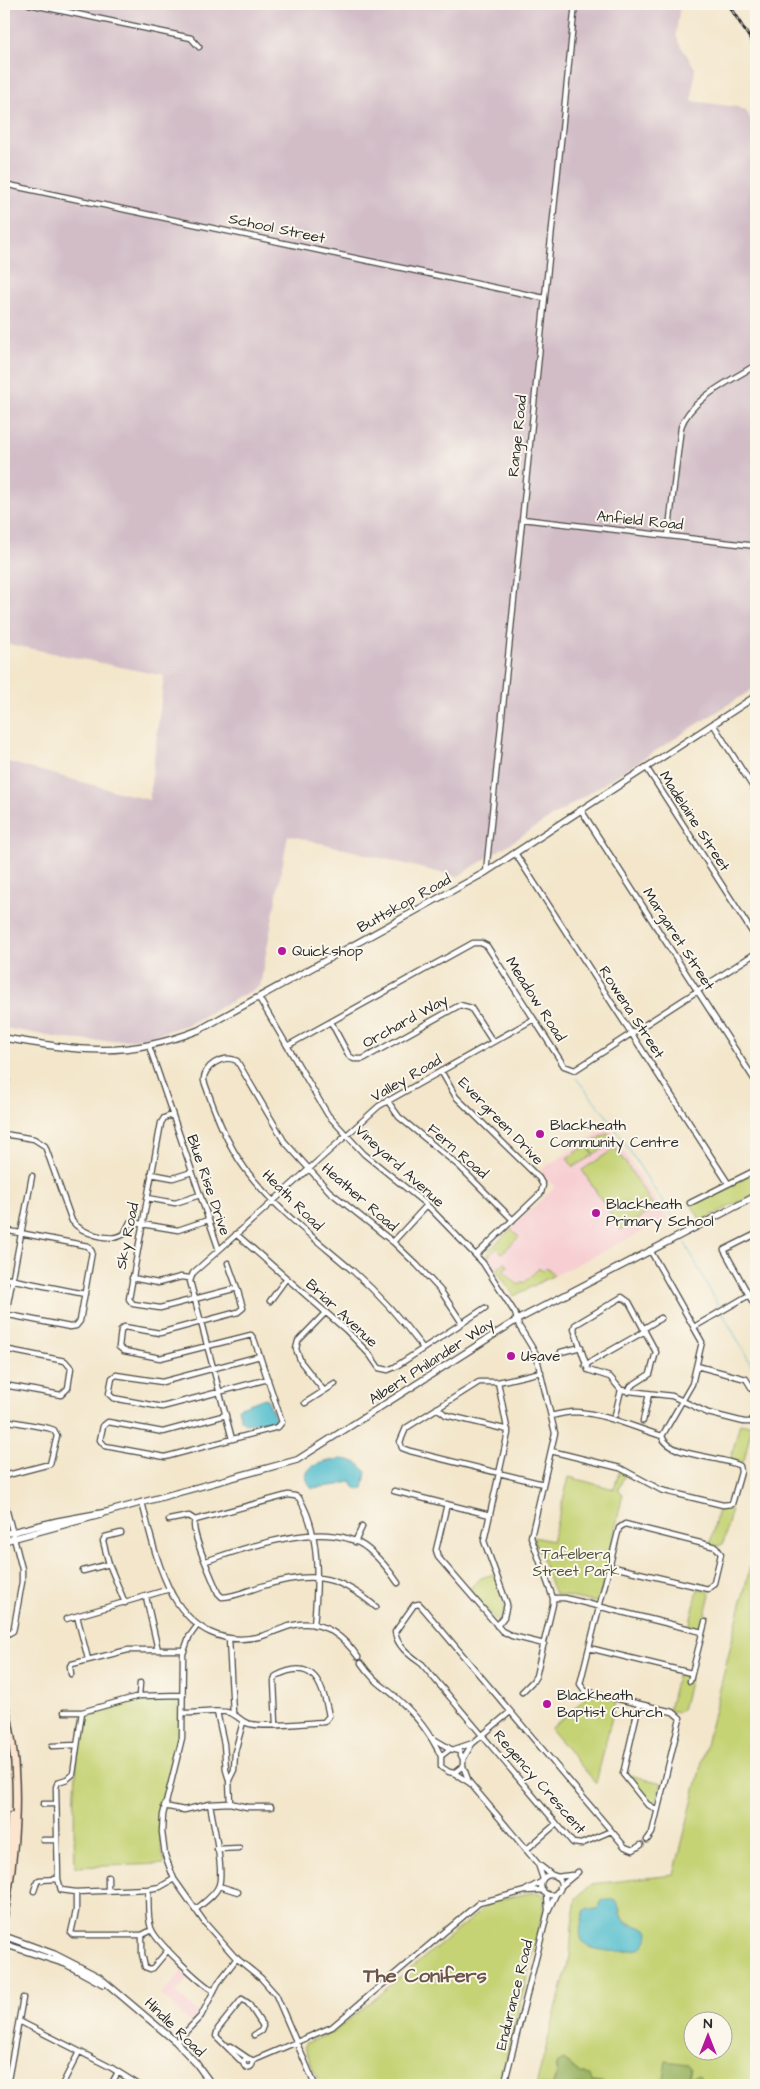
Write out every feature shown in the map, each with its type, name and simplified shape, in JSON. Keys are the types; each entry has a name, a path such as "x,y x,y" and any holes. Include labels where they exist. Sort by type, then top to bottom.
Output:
{"main road":[{"path":"4,1701 15,1771 14,1845 10,1886 4,1917"},
{"path":"4,1876 10,1838 13,1754"}],"street":[{"path":"29,4 191,38 198,47"},
{"name":"Range Road","path":"486,872 575,4"},
{"name":"School Street","path":"4,184 544,298"},
{"path":"668,536 681,427 685,417 693,406 756,365"},
{"name":"Anfield Road","path":"522,519 756,546"},
{"name":"Buttskop Road","path":"4,1038 84,1050 116,1050 149,1046 199,1030 486,872 756,696"},
{"path":"713,724 756,792"},
{"name":"Madelaine Street","path":"646,768 756,938"},
{"name":"Margaret Street","path":"581,810 756,1082"},
{"name":"Rowena Street","path":"515,853 728,1183"},
{"name":"Meadow Road","path":"287,1046 476,942 487,946 564,1066 573,1070 578,1069 756,954"},
{"name":"Vineyard Avenue","path":"259,998 321,1105 346,1136 374,1163 427,1205 476,1255 505,1296 536,1354 554,1433 531,1537 553,1598"},
{"name":"Orchard Way","path":"331,1022 349,1056 358,1060 460,1005 471,1008 493,1042"},
{"name":"Valley Road","path":"218,1250 387,1100 534,1019"},
{"name":"Blue Rise Drive","path":"149,1046 218,1250 190,1278"},
{"name":"Heath Road","path":"234,1059 224,1059 207,1069 203,1075 216,1116 245,1169 296,1224 383,1299 423,1348"},
{"name":"Heather Road","path":"234,1059 284,1141 329,1190 393,1242 441,1291 462,1323"},
{"name":"Evergreen Drive","path":"441,1071 456,1097 540,1178 544,1188 542,1193 513,1220"},
{"name":"Fern Road","path":"387,1100 399,1117 458,1166 513,1220"},
{"name":"Sky Road","path":"172,1115 162,1121 128,1298 133,1304 160,1308 195,1299"},
{"path":"4,1134 37,1140 45,1146 72,1221 80,1228 93,1234 115,1238 124,1234 130,1222 178,1230 208,1220"},
{"path":"690,1202 756,1170"},
{"path":"151,1174 173,1178 192,1172"},
{"path":"4,1324 32,1176"},
{"path":"147,1198 175,1203 200,1195"},
{"name":"Albert Philander Way","path":"4,1534 14,1535 87,1520 106,1512 297,1460 517,1320 756,1196"},
{"path":"393,1242 427,1205"},
{"path":"476,1255 513,1220"},
{"path":"4,1230 88,1246 91,1249 92,1255 80,1321 73,1327 5,1314"},
{"name":"Briar Avenue","path":"236,1234 362,1345 376,1365 383,1370 395,1367 486,1308"},
{"path":"717,1253 756,1234"},
{"path":"650,1250 702,1342 698,1366 692,1384 662,1436"},
{"path":"724,1250 756,1308"},
{"path":"226,1416 163,1432 108,1422 103,1426 100,1440 105,1446 162,1457 278,1427 282,1424 282,1419 254,1337 250,1335 160,1358 122,1351 118,1346 121,1330 126,1327 160,1333 241,1310 243,1304 228,1263"},
{"path":"132,1278 158,1282 180,1276 190,1278 232,1439"},
{"path":"4,1278 85,1294"},
{"path":"270,1301 286,1279"},
{"path":"195,1299 237,1288"},
{"path":"694,1327 756,1291"},
{"path":"628,1392 631,1386 650,1374 656,1350 626,1298 621,1298 575,1323 574,1329 585,1365 589,1370 610,1377 621,1390 628,1392 672,1396 702,1411 744,1422 753,1420 756,1412"},
{"path":"324,1391 302,1362 296,1349 298,1341 326,1312"},
{"path":"585,1365 661,1318"},
{"path":"561,1352 581,1347"},
{"path":"4,1349 65,1361 71,1368 68,1388 61,1395 4,1385"},
{"path":"260,1356 162,1382 116,1374 112,1378 109,1394 113,1398 162,1407 268,1379"},
{"path":"698,1366 746,1379 756,1395"},
{"path":"541,1372 498,1382 480,1381 406,1428 400,1442 402,1448 543,1484"},
{"path":"497,1626 504,1617 507,1604 484,1541 508,1430 498,1382"},
{"path":"304,1404 335,1384"},
{"path":"615,1414 621,1390"},
{"path":"643,1421 649,1394"},
{"path":"438,1408 446,1415 508,1430"},
{"path":"551,1416 568,1412 583,1413 638,1427 662,1436 665,1442 679,1449 740,1466 742,1472 732,1504 723,1505 661,1490 620,1468 551,1451"},
{"path":"4,1420 48,1428 54,1430 57,1436 50,1464 4,1476"},
{"path":"394,1491 490,1514"},
{"path":"169,1520 189,1516 195,1520 288,1495 295,1496 301,1502 313,1535 316,1552 317,1593 314,1625"},
{"path":"4,1500 22,1569 22,1582 14,1627 12,1631 4,1636"},
{"path":"142,1502 155,1554 170,1589 184,1612 197,1626 229,1639 250,1639 295,1624 314,1625 332,1630 344,1639 358,1657"},
{"path":"447,1504 436,1550 437,1554 497,1626 507,1634 544,1644"},
{"path":"195,1520 193,1526 218,1593 222,1597 289,1578 316,1578 335,1580 351,1588 376,1607"},
{"path":"609,1566 710,1588 714,1581 720,1554 716,1547 627,1525 621,1526 618,1530 609,1566 599,1606 589,1648 581,1687 585,1691 676,1713 680,1718 652,1832 647,1840"},
{"path":"355,1542 362,1527"},
{"path":"121,1533 104,1539 109,1564 125,1603"},
{"name":"Albert Philander Way","path":"4,1541 14,1535"},
{"path":"206,1561 258,1543 313,1535 334,1536 355,1542 367,1548 398,1583"},
{"path":"83,1571 109,1564"},
{"path":"66,1619 170,1589"},
{"path":"146,1597 158,1650"},
{"path":"522,1692 535,1679 553,1606 553,1598 565,1598 702,1632"},
{"path":"463,1759 473,1743 482,1735 422,1664 407,1653 396,1637 396,1629 414,1605 419,1604 422,1607 612,1831 629,1849 637,1849 640,1845"},
{"path":"77,1616 88,1659"},
{"path":"690,1681 705,1622"},
{"path":"197,1626 189,1637 184,1650 184,1713 181,1744 164,1806 162,1840 167,1862 174,1879 195,1910 237,1958 261,1978 276,1995 315,2085"},
{"path":"229,1639 233,1713"},
{"path":"589,1648 691,1673"},
{"path":"71,1674 70,1666 72,1664 128,1650 184,1650"},
{"path":"361,1663 376,1683 404,1704 431,1737 441,1756 441,1767 448,1772 454,1772 463,1766"},
{"path":"184,1713 233,1713 243,1722 253,1725 324,1722 329,1716 318,1679 308,1672 294,1670 275,1677 276,1724"},
{"path":"139,1696 140,1683"},
{"path":"64,1712 82,1712 139,1696 183,1695"},
{"path":"639,1704 623,1774 647,1804 657,1810"},
{"path":"82,1712 72,1775 67,1779 59,1781 56,1785 58,1879 61,1890 76,1892 148,1889 160,1887 174,1879"},
{"path":"217,1712 224,1744 230,1803"},
{"name":"Regency Crescent","path":"510,1712 482,1735 556,1824 573,1843 578,1844 612,1831"},
{"path":"229,1780 233,1771 243,1722"},
{"path":"431,1737 459,1752 470,1783"},
{"path":"441,1756 453,1749 473,1743"},
{"path":"52,1746 77,1745"},
{"path":"225,1762 234,1762"},
{"path":"454,1772 470,1783 538,1864 560,1881 560,1887"},
{"path":"164,1806 184,1810 210,1804 230,1803 246,1807 271,1807"},
{"path":"43,1804 56,1804"},
{"path":"195,1910 212,1896 219,1886 220,1871 210,1804"},
{"path":"526,1850 556,1824"},
{"path":"43,1840 57,1840"},
{"path":"217,1849 239,1848"},
{"path":"525,1891 542,1881 554,1876 576,1874 560,1887 557,1892 547,1894 543,1890 542,1881 538,1864"},
{"path":"108,1877 108,1891"},
{"path":"34,1891 38,1880 58,1879"},
{"path":"219,1886 238,1892"},
{"path":"148,1889 152,1930 168,1950 204,1985 214,1991"},
{"path":"243,2063 245,2060 250,2060 297,2042 335,2024 479,1903 525,1891 543,1890"},
{"path":"76,1892 76,1911 71,1933 73,1935 142,1935 152,1930"},
{"name":"Endurance Road","path":"504,2085 548,1911 557,1892"},
{"name":"Endurance Road","path":"547,1894 548,1911"},
{"path":"142,1935 142,1954 145,1967 152,1968 168,1950"},
{"name":"Hindle Road","path":"4,1936 71,1962 99,1977 176,2042 196,2063 212,2085"},
{"name":"Hindle Road","path":"4,1944 66,1964 116,1991"},
{"path":"176,2042 198,2020 214,1991 237,1958"},
{"path":"7,2085 23,1998"},
{"path":"224,2043 245,2067 248,2068 252,2065 250,2060 217,2038 216,2032 242,2000 248,2003 262,2026 261,2031 254,2035"},
{"path":"19,2021 140,2085"},
{"path":"62,2085 79,2052"},
{"path":"111,2085 118,2072"}],"shaded area":[{"path":"4,4 680,4 676,34 679,43 695,68 692,101 737,107 746,111 756,127 756,687 457,877 288,835 260,986 189,1024 149,1037 127,1040 95,1041 66,1039 4,1028 4,761 149,800 164,676 4,643"},
{"name":"Blackheath Primary School","path":"608,1127 668,1219 514,1296 487,1256 488,1251 555,1187 539,1171"},
{"path":"185,1968 192,1974 176,1992 201,2015 193,2025 161,1995"}],"green space":[{"path":"608,1133 614,1142 594,1154 588,1145"},
{"path":"587,1145 593,1155 573,1167 567,1158"},
{"path":"616,1148 655,1208 621,1230 582,1170"},
{"path":"756,1171 756,1193 701,1221 691,1204"},
{"path":"511,1229 519,1237 502,1253 497,1248 488,1257 488,1251"},
{"path":"505,1262 508,1266 503,1270 518,1285 522,1281 524,1283 539,1268 543,1271 547,1267 554,1275 514,1296 496,1270"},
{"path":"740,1423 749,1425 751,1429 744,1461 740,1463 730,1461"},
{"name":"Tafelberg Street Park","path":"620,1469 626,1472 618,1490 623,1494 599,1600 593,1602 555,1594 533,1537 552,1541 569,1477 614,1489"},
{"path":"719,1506 730,1508 731,1512 723,1544 718,1546 710,1544"},
{"path":"756,1543 756,2085 608,2085 603,2082 592,2081 587,2074 581,2074 567,2062 559,2063 555,2067 557,2073 552,2085 536,2085 570,1956 576,1898 592,1884 674,1875","holes":["601,1902 620,1909 624,1920 637,1926 648,1938 639,1948 628,1951 590,1948 582,1940 582,1919 590,1909 599,1908"]},
{"path":"494,1574 504,1605 502,1616 497,1621 468,1590 481,1578"},
{"path":"698,1589 708,1591 710,1594 700,1629 689,1627"},
{"path":"678,1672 688,1674 690,1678 682,1710 678,1712 669,1710"},
{"path":"586,1693 616,1700 596,1783 550,1729 587,1697"},
{"path":"173,1698 180,1701 182,1727 180,1741 161,1807 160,1836 165,1864 75,1867 75,1792 83,1717 88,1713 137,1699"},
{"path":"625,1774 662,1783 656,1804 650,1805"},
{"path":"533,1892 540,1893 545,1897 543,1912 500,2085 320,2085 304,2046 306,2043 334,2032 491,1902"},
{"path":"564,2060 581,2074 590,2075 592,2081 603,2082 608,2085 552,2085 557,2076 556,2064"},
{"path":"666,2061 688,2064 691,2069 689,2075 692,2077 701,2076 702,2082 698,2085 662,2085"}],"water":[{"path":"265,1398 276,1420 245,1424 241,1420 238,1408"},
{"path":"341,1459 355,1462 366,1472 363,1489 358,1490 353,1486 352,1481 339,1485 312,1488 307,1481 306,1474 309,1470 320,1463"},
{"path":"603,1900 613,1900 618,1903 620,1915 624,1921 647,1929 649,1932 648,1936 642,1947 635,1950 618,1952 600,1950 592,1948 582,1940 580,1929 585,1910 587,1908 596,1910"}],"waterway":[{"path":"576,1078 610,1120 674,1220 677,1229"},
{"path":"685,1243 720,1309"},
{"path":"722,1312 756,1373"}],"railway":[{"path":"728,4 756,48"}],"place":[{"name":"Quickshop","path":"282,951"},
{"name":"Blackheath Community Centre","path":"540,1134"},
{"name":"Blackheath Primary School","path":"596,1213"},
{"name":"Usave","path":"511,1356"},
{"name":"Blackheath Baptist Church","path":"547,1704"}],"district":[{"name":"The Conifers","path":"425,1975"}]}
